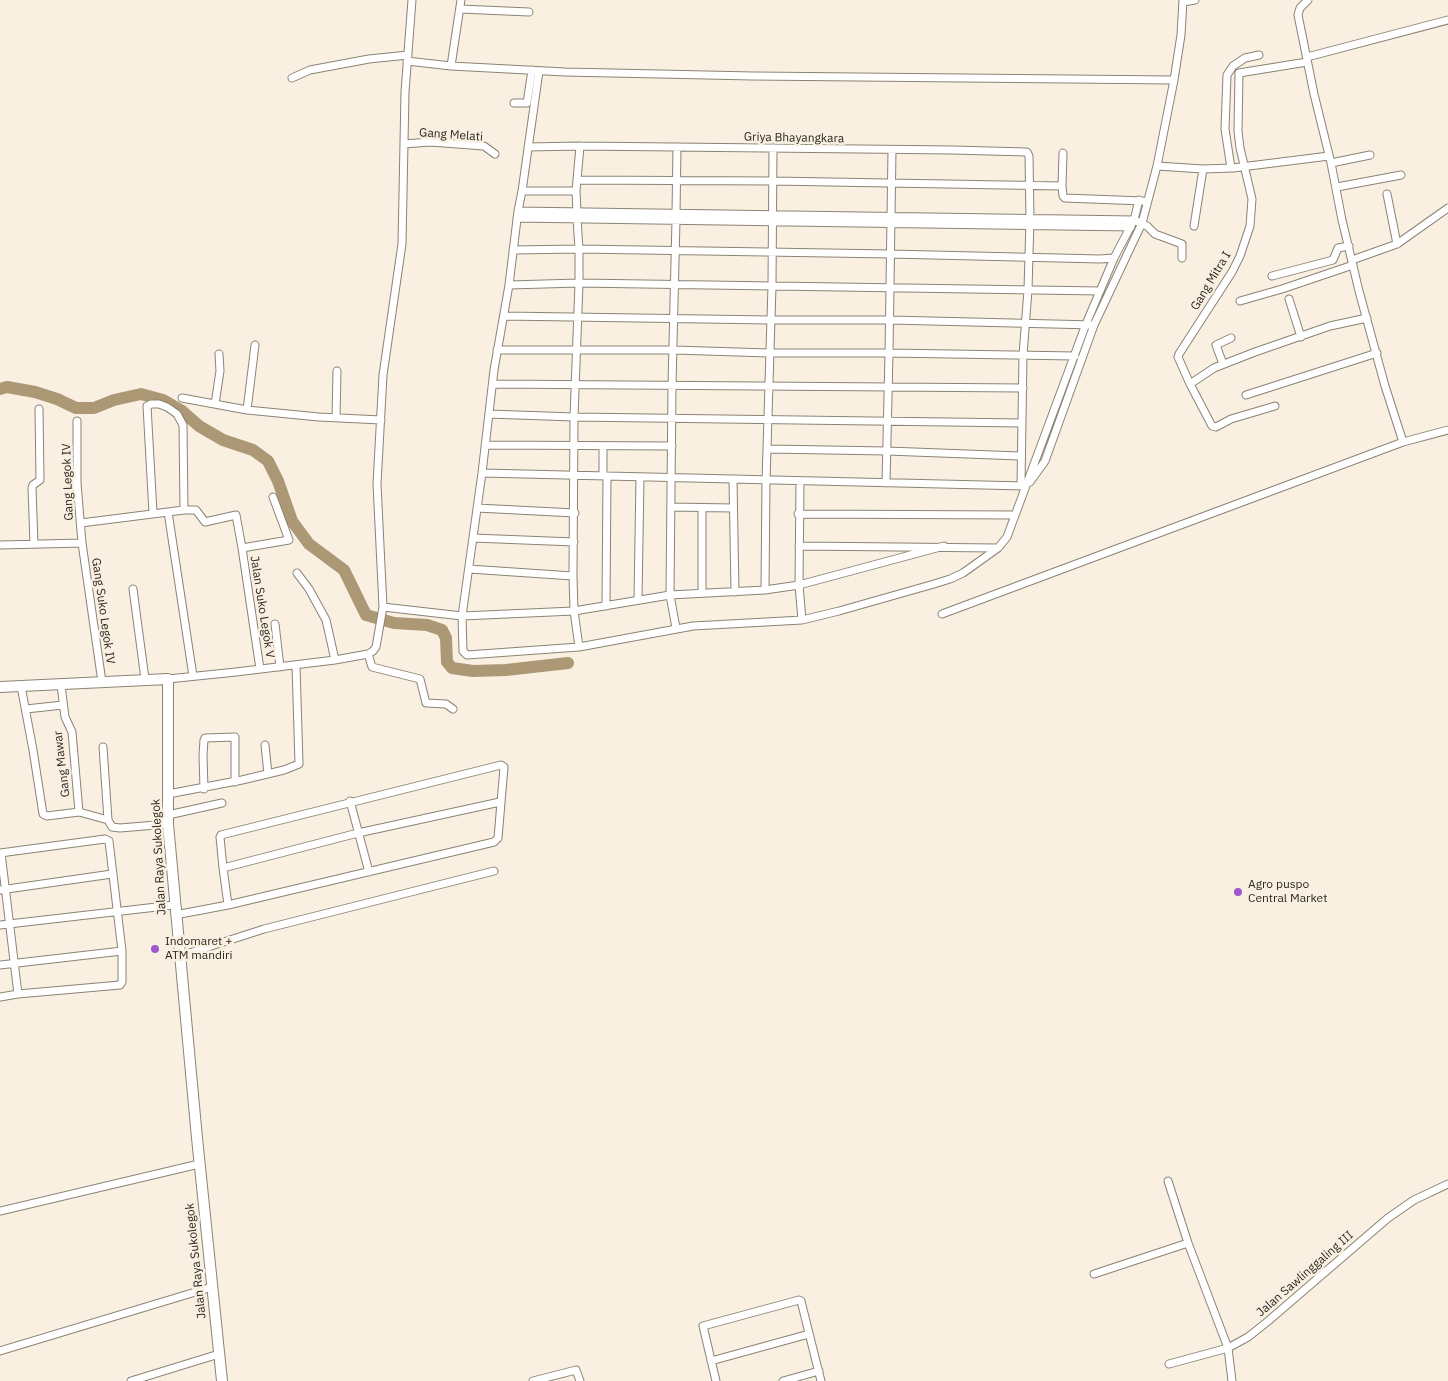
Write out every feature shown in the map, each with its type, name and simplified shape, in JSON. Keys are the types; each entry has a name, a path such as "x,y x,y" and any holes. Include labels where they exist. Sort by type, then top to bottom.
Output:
{"street":[{"path":"0,687 193,676 335,660 368,654 375,650 383,607 377,484 380,420 383,375 402,244 404,144 412,0"},
{"path":"451,66 461,0"},
{"path":"535,71 528,147 493,384 478,508 462,616 463,651 465,655 579,647 676,628 802,620 950,579 998,548 1007,536 1075,356 1142,223 1157,166 1174,80 1181,35 1183,1 1195,0"},
{"path":"1308,0 1300,8 1298,15 1314,94 1337,187 1352,263 1403,442"},
{"path":"460,9 529,12"},
{"path":"1307,60 1448,20"},
{"path":"1232,168 1225,129 1226,75 1232,66 1245,58 1259,55"},
{"path":"292,78 310,70 369,59 408,58 451,66 535,71 753,76 1174,80"},
{"name":"Gang Mitra I","path":"1190,384 1178,357 1179,354 1232,272 1240,256 1250,226 1252,199 1238,131 1240,74 1307,60"},
{"path":"514,103 527,103 535,71"},
{"name":"Gang Melati","path":"404,144 430,142 484,146 495,154"},
{"path":"579,647 574,611 573,576 575,513 574,417 579,284 576,191 580,146"},
{"name":"Griya Bhayangkara","path":"528,147 580,146 1025,152 1029,156 1030,185"},
{"path":"676,628 670,595 677,147"},
{"path":"765,590 766,481 772,286 772,148"},
{"path":"886,482 892,150"},
{"path":"1063,153 1062,186 1064,196 1068,199 1148,201"},
{"path":"1157,166 1203,169 1232,168 1370,155"},
{"path":"1194,226 1203,169"},
{"path":"1337,187 1401,175"},
{"path":"578,180 1062,186"},
{"path":"1025,486 1020,456 1024,323 1028,290 1030,185"},
{"path":"522,191 576,191"},
{"path":"1387,194 1397,244"},
{"path":"1025,486 1045,461 1100,291 1132,223 1139,200"},
{"path":"1240,301 1282,289 1397,244 1448,208"},
{"path":"517,215 1142,223 1155,234 1182,244 1182,258"},
{"path":"1272,276 1333,260 1338,248 1349,246"},
{"path":"513,250 579,249 1114,258"},
{"path":"509,285 579,284 1100,291"},
{"path":"1290,300 1301,337"},
{"path":"504,316 1090,324"},
{"path":"1275,406 1231,419 1214,427 1210,424 1190,384 1223,364 1330,326 1367,318"},
{"path":"1223,364 1216,345 1231,338"},
{"path":"246,410 255,344"},
{"path":"498,350 674,350 769,354 889,353 1075,356"},
{"path":"1246,394 1377,353"},
{"path":"215,404 220,371 219,354"},
{"path":"336,418 337,371"},
{"path":"493,384 1023,388"},
{"path":"182,398 246,410 380,420"},
{"path":"81,523 184,510 183,425 177,414 159,404 147,406 152,513"},
{"path":"34,544 32,488 40,480 38,409"},
{"path":"489,414 574,417 1022,423"},
{"name":"Gang Legok IV","path":"77,420 77,483 82,543"},
{"path":"942,614 1403,442 1448,430"},
{"path":"485,445 672,446"},
{"path":"603,446 606,606"},
{"path":"768,449 887,450 1020,456"},
{"path":"482,474 1025,486"},
{"path":"638,600 640,477"},
{"path":"733,480 735,592"},
{"path":"800,482 798,514 802,620"},
{"name":"Jalan Suko Legok V","path":"242,548 289,540 274,497"},
{"path":"672,507 733,508"},
{"path":"478,508 575,513"},
{"path":"702,508 702,593"},
{"name":"Jalan Suko Legok V","path":"184,510 197,510 205,522 236,516 260,669"},
{"path":"168,512 193,676"},
{"path":"798,514 1015,515"},
{"path":"473,538 574,542"},
{"path":"0,545 82,543"},
{"name":"Gang Suko Legok IV","path":"82,543 102,682"},
{"path":"799,546 998,548"},
{"path":"383,607 462,616 574,611 670,595 765,590 800,585 944,546"},
{"path":"469,569 573,576"},
{"path":"297,573 309,589 326,620 335,660"},
{"path":"133,589 145,679"},
{"path":"275,624 280,667"},
{"path":"368,654 372,668 420,679 426,703 446,704 453,709"},
{"path":"168,794 204,789 268,774 297,765 300,762 296,665"},
{"name":"Jalan Raya Sukolegok","path":"168,678 168,820 199,1164 222,1381"},
{"name":"Gang Mawar","path":"61,685 65,717 72,732 79,812"},
{"path":"21,686 42,812 47,816 79,812 108,820"},
{"path":"26,709 63,705"},
{"path":"204,789 203,755 205,738 234,738 235,782"},
{"path":"265,745 268,774"},
{"path":"103,747 108,820 112,827 120,828 168,820 222,804"},
{"path":"0,925 118,911 175,910 228,905 494,842 498,838 504,767 501,764 221,835 228,905"},
{"path":"350,801 369,872"},
{"path":"223,868 358,833 500,802"},
{"path":"0,997 120,985 122,982 122,951 109,841 106,839 1,853 3,889 10,924 18,994"},
{"path":"180,956 264,929 494,870"},
{"path":"3,889 112,874"},
{"path":"0,965 122,951"},
{"path":"0,1211 199,1164"},
{"path":"1168,1181 1188,1242 1228,1348 1232,1381"},
{"name":"Jalan Sawlinggaling III","path":"1169,1364 1228,1348 1248,1336 1267,1322 1388,1218 1414,1200 1448,1184"},
{"path":"1094,1274 1188,1242"},
{"path":"0,1351 212,1287"},
{"path":"716,1381 703,1328 704,1325 799,1300 821,1381"},
{"path":"711,1360 809,1334"},
{"path":"131,1381 219,1354"},
{"path":"538,1380 576,1370 580,1381"},
{"path":"782,1381 819,1371"}],"waterway":[{"path":"0,389 7,387 35,392 76,408 94,408 114,400 141,394 163,400 182,411 199,426 223,440 253,450 268,461 278,481 292,521 309,544 344,570 366,615 394,623 427,625 442,630 446,638 447,662 452,668 473,671 506,670 568,663"}],"place":[{"name":"Agro puspo Central Market","path":"1238,892"},
{"name":"Indomaret + ATM mandiri","path":"155,949"}]}
